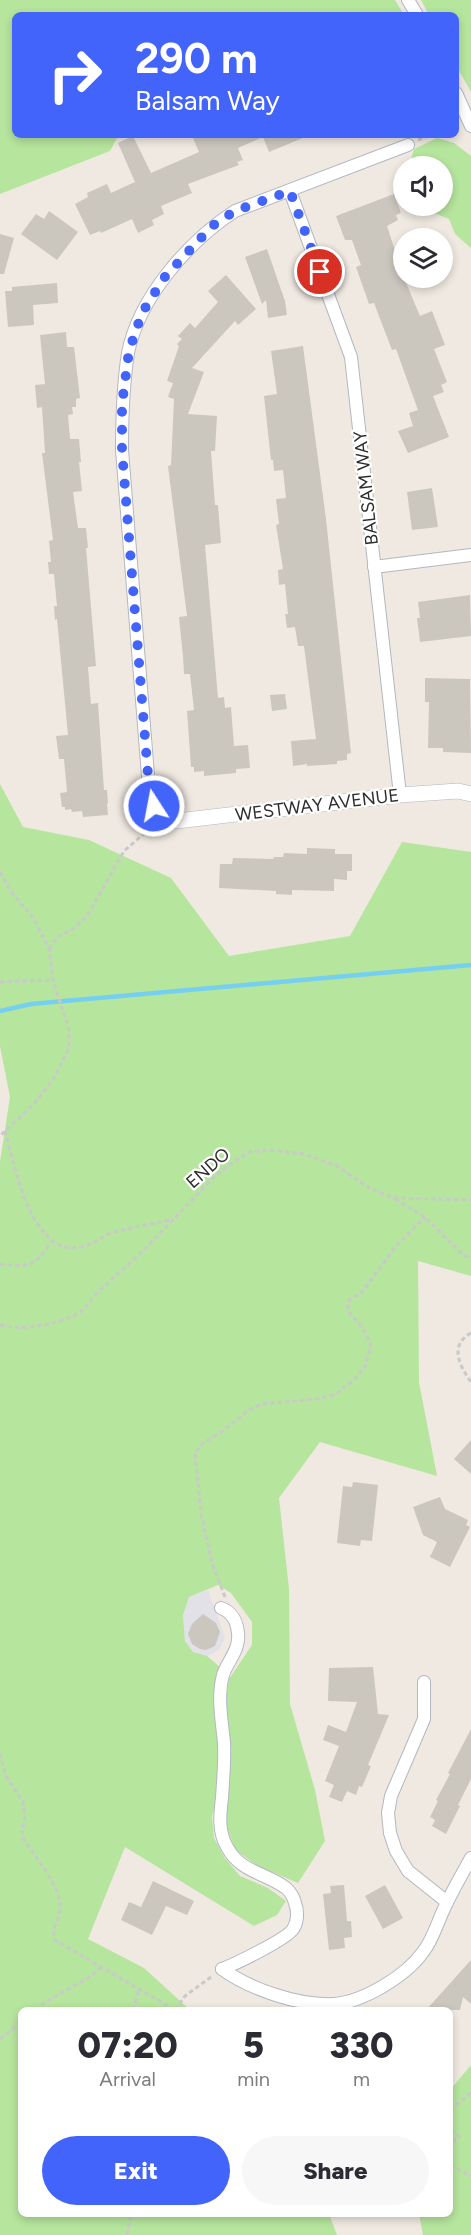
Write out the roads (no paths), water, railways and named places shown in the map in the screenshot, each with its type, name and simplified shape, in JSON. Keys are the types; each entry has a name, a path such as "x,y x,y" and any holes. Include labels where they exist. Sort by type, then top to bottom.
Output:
{"street":[{"path":"459,100 471,126"},
{"path":"164,816 154,806 149,788 122,450 122,404 129,351 142,313 164,278 212,226 235,211 408,145"},
{"name":"BALSAM WAY","path":"290,191 351,357 400,795"},
{"path":"374,567 471,555"},
{"name":"WESTWAY AVENUE","path":"164,816 177,821 400,795 458,791 471,794"},
{"path":"225,1609 234,1619 238,1632 238,1645 224,1674 220,1692 224,1745 220,1824 223,1837 227,1848 248,1870 287,1889 297,1909 295,1928 289,1934 222,1969 249,1986 303,2002 335,2004 371,1993 397,1978 423,1952 471,1858"},
{"path":"424,1682 424,1719 391,1796 388,1813 390,1833 396,1851 408,1871 447,1902"}],"waterway":[{"path":"0,1011 31,1004 471,965"}]}
